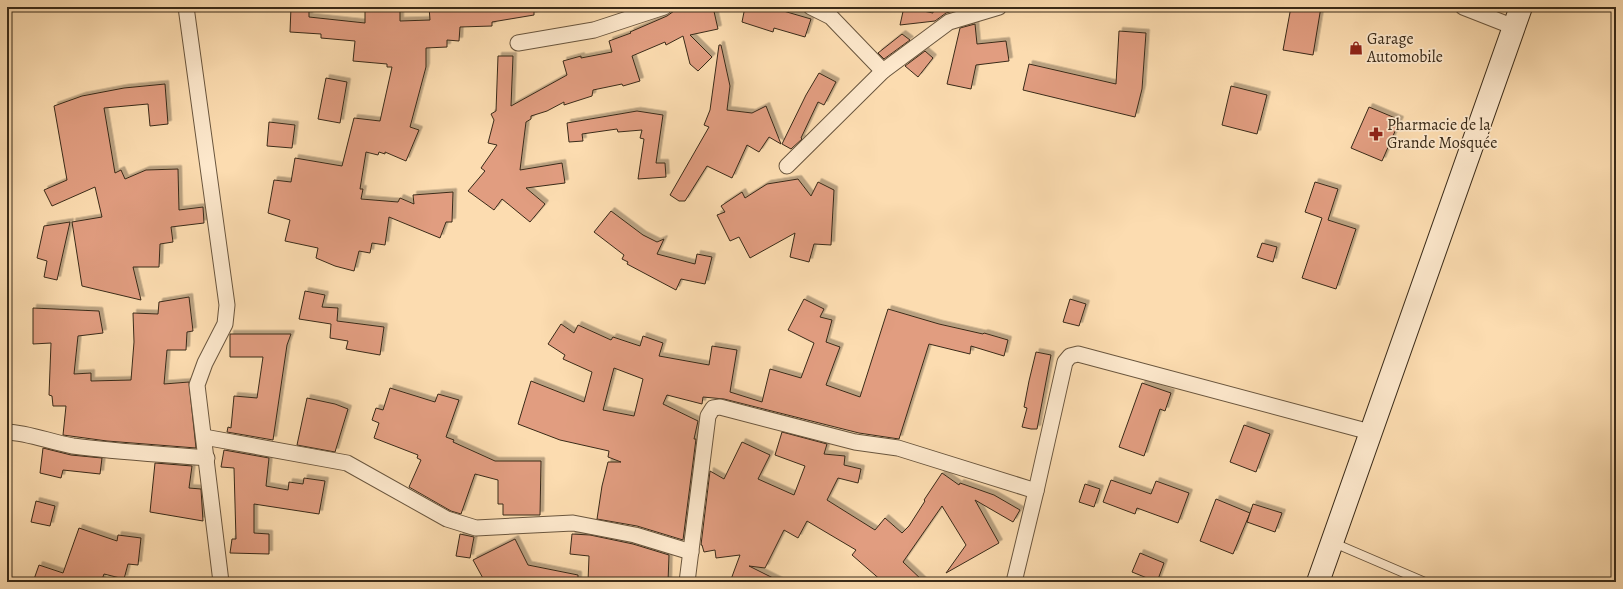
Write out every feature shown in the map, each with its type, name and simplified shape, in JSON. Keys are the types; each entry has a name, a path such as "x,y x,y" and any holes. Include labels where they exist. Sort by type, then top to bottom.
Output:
{"main road":[{"path":"1318,582 1518,17"}],"street":[{"path":"186,7 228,305 225,324 204,363 197,385 221,582"},
{"path":"518,43 594,30 664,7"},
{"path":"811,7 832,17 883,71"},
{"path":"787,166 883,71 949,22 999,7"},
{"path":"1463,7 1518,17"},
{"path":"1014,582 1065,362 1070,356 1078,354 1370,432"},
{"path":"687,582 708,416 713,408 720,407 855,442 898,448 1036,491"},
{"path":"7,432 22,433 46,441 73,446 207,458"},
{"path":"204,437 347,463 447,519 476,528 573,523 635,535 691,552"}],"lane":[{"path":"1333,542 1425,582"}],"building":[{"path":"291,7 309,7 309,17 365,23 365,7 400,7 400,21 430,20 429,7 534,7 534,15 492,22 492,26 460,27 459,41 447,40 447,47 426,48 426,67 410,127 419,130 406,161 385,152 385,154 379,152 378,155 366,152 360,189 363,189 361,199 398,202 400,198 414,204 413,195 453,192 452,222 446,222 440,238 389,217 385,245 372,243 370,253 359,251 354,271 335,266 316,258 318,248 285,241 290,220 268,213 274,180 291,182 295,158 342,166 354,118 380,121 392,67 387,67 387,64 353,61 355,41 321,38 321,34 290,32"},
{"path":"687,7 713,7 718,29 690,35 712,57 698,71 690,64 683,36 666,45 665,42 632,56 640,81 623,86 622,84 593,90 592,96 564,105 564,102 547,111 531,116 531,119 526,122 520,170 562,163 565,183 526,188 545,204 530,222 502,199 494,210 468,191 485,171 481,168 497,145 488,143 494,120 491,114 496,111 498,56 513,56 511,106 567,75 563,61 581,56 581,58 612,52 609,41 631,33 630,32 667,16 674,11"},
{"path":"745,7 781,7 780,10 811,19 805,37 774,28 773,32 742,22"},
{"path":"904,7 933,13 933,7 968,7 946,13 935,21 900,25"},
{"path":"1291,7 1321,7 1313,55 1283,50"},
{"path":"975,24 977,44 1006,41 1009,61 976,65 971,89 947,84 960,28"},
{"path":"1119,31 1146,33 1142,89 1135,117 1023,90 1029,64 1116,84"},
{"path":"902,34 910,40 884,59 878,53"},
{"path":"719,45 721,45 730,86 727,110 752,113 766,106 781,144 769,137 759,152 747,145 732,178 707,166 685,201 679,201 670,195 709,127 704,125 710,110"},
{"path":"925,51 933,58 918,77 905,66"},
{"path":"819,73 836,82 824,105 818,102 801,138 802,139 791,149 782,144 806,95"},
{"path":"326,78 347,82 340,123 318,119"},
{"path":"165,84 168,124 150,126 148,104 104,108 115,173 121,170 125,179 146,170 178,169 179,210 203,207 204,223 171,227 173,242 160,244 159,267 133,267 141,300 82,286 72,222 102,217 95,187 52,206 44,190 67,180 54,106 82,96 124,88"},
{"path":"1231,86 1267,95 1257,134 1222,125"},
{"name":"Pharmacie de la Grande Mosquée","path":"1369,107 1400,120 1382,161 1351,148"},
{"path":"637,111 663,115 656,163 665,163 666,177 638,179 644,139 640,138 642,130 618,132 617,129 582,134 583,141 569,142 567,123"},
{"path":"269,122 295,125 292,148 267,146"},
{"path":"798,179 811,196 818,182 834,190 831,245 814,244 809,262 790,257 795,233 750,258 739,237 730,241 717,215 725,212 721,206 742,192 745,198 767,184"},
{"path":"1315,182 1338,189 1328,220 1356,229 1336,289 1302,278 1322,218 1305,212"},
{"path":"611,211 643,235 657,242 664,239 657,254 695,264 697,254 712,257 705,284 681,279 676,290 627,264 628,262 622,259 624,255 594,232"},
{"path":"70,222 57,280 44,277 47,261 37,258 44,226"},
{"path":"1262,243 1277,247 1273,262 1257,257"},
{"path":"305,291 325,295 322,307 338,308 337,321 384,327 380,355 346,349 348,341 330,338 331,324 299,319"},
{"path":"189,297 193,331 187,332 186,350 167,350 164,384 189,382 196,448 107,441 63,435 66,406 53,406 52,396 49,395 51,343 33,344 33,308 99,311 103,333 78,336 74,374 91,373 91,381 131,380 134,342 133,313 158,314 159,302"},
{"path":"804,299 824,309 820,317 832,320 826,342 840,347 826,385 860,397 888,309 939,324 984,333 1008,340 1004,356 971,346 970,354 929,344 899,439 859,433 724,399 703,397 702,404 667,395 663,404 698,421 694,439 696,439 683,540 637,526 597,519 602,486 608,462 621,462 608,457 609,451 560,440 518,424 531,381 584,402 592,372 563,359 565,355 548,344 561,324 574,333 578,325 611,340 613,337 640,346 643,336 663,343 659,356 709,365 712,346 737,350 730,392 762,402 770,369 801,378 814,343 788,330","holes":["614,368 643,379 634,416 603,410"]},
{"path":"1070,299 1086,304 1079,326 1063,322"},
{"path":"230,334 291,334 287,345 273,440 227,432 228,427 231,428 234,396 257,398 263,357 230,357"},
{"path":"1036,352 1051,355 1037,429 1031,429 1022,427 1027,408 1024,407"},
{"path":"1142,383 1171,393 1165,411 1160,409 1144,456 1119,447"},
{"path":"390,388 435,402 438,394 459,400 446,437 454,440 453,442 495,461 541,461 540,515 503,515 503,504 498,504 498,480 475,474 461,514 451,511 409,487 421,460 417,458 418,455 374,438 379,423 372,420 376,408 383,410"},
{"path":"307,398 335,404 348,409 335,452 297,445"},
{"path":"1244,425 1270,434 1256,472 1230,462"},
{"path":"782,432 827,444 824,454 845,456 844,465 861,469 858,483 838,478 827,500 875,530 885,518 902,533 909,526 942,473 959,485 960,483 994,495 1020,510 1013,522 975,500 999,543 946,573 966,545 942,506 903,562 924,582 883,582 852,555 856,550 807,521 798,538 784,530 765,568 749,566 781,582 730,582 740,555 716,558 715,550 704,552 701,545 710,471 724,479 742,442 770,455 758,479 794,495 805,466 775,455"},
{"path":"43,448 71,455 102,458 100,474 63,470 61,478 40,473"},
{"path":"224,450 269,458 266,486 288,490 289,482 303,484 304,478 325,481 319,514 254,504 254,533 269,534 269,554 230,553 232,539 236,539 234,468 221,467"},
{"path":"155,463 192,466 189,488 201,489 203,521 150,512"},
{"path":"1111,480 1151,494 1156,481 1189,493 1178,523 1137,508 1135,514 1103,502"},
{"path":"1085,484 1100,489 1094,507 1079,502"},
{"path":"1216,499 1250,513 1233,554 1200,541"},
{"path":"36,501 55,506 50,526 31,522"},
{"path":"1253,504 1282,513 1275,532 1247,522"},
{"path":"79,528 117,541 118,535 141,538 138,565 128,564 124,579 104,574 101,582 33,582 39,565 63,573"},
{"path":"460,534 474,537 470,558 456,556"},
{"path":"572,534 590,535 633,544 669,555 668,582 588,582 589,556 570,554"},
{"path":"515,539 528,565 578,575 578,582 485,582 473,560"},
{"path":"1140,553 1164,563 1157,582 1132,572"}],"place":[{"name":"Garage Automobile","path":"1356,48"},
{"name":"Pharmacie de la Grande Mosquée","path":"1376,134"}]}
